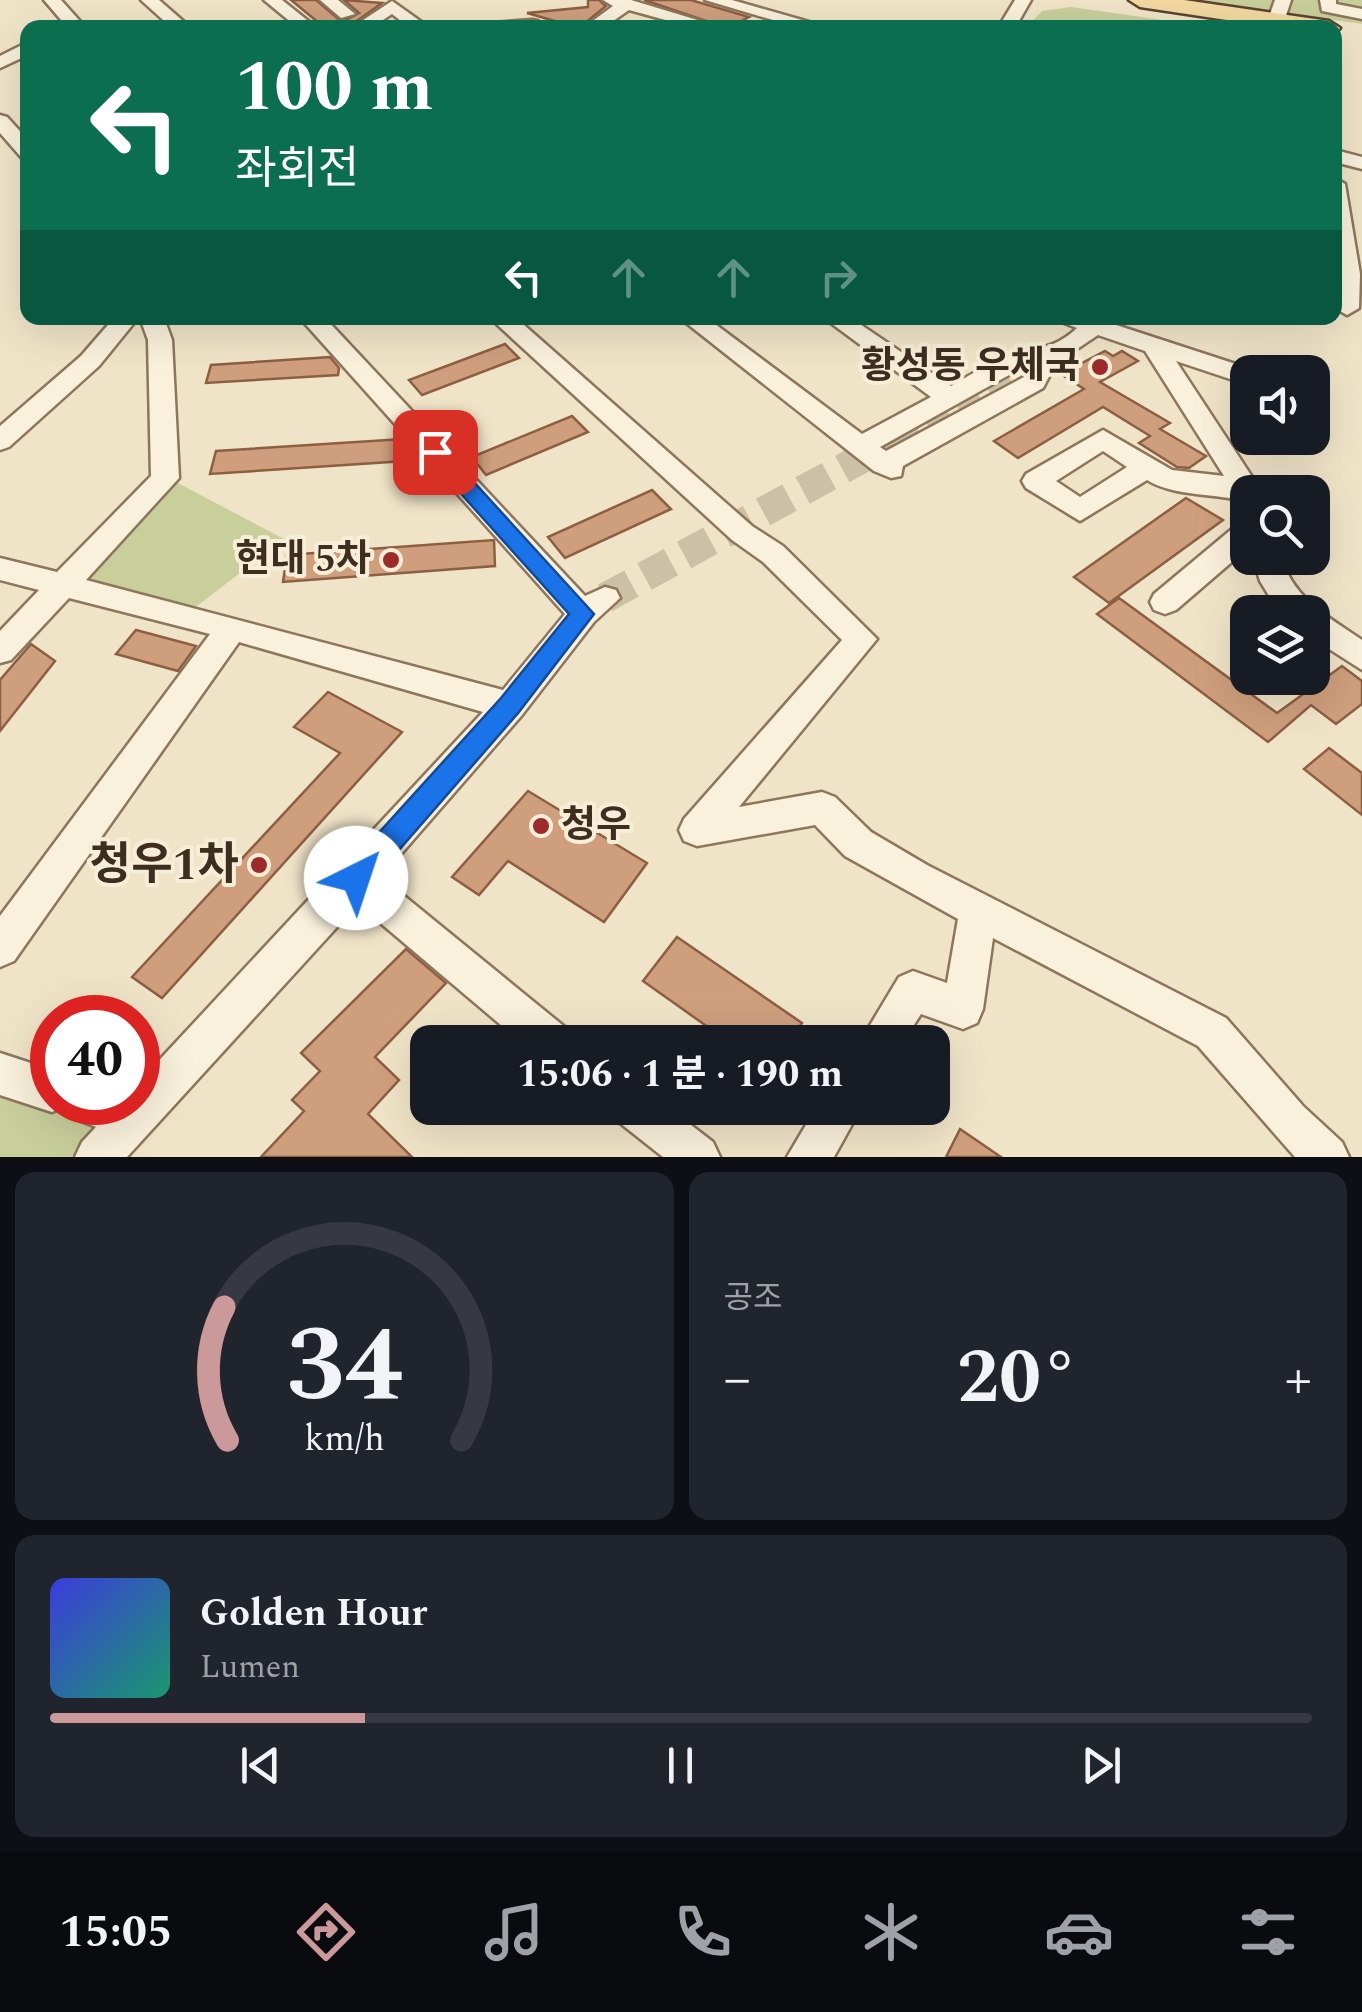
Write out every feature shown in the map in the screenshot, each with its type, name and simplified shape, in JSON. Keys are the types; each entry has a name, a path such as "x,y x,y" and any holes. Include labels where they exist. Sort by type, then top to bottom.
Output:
{"main road":[{"path":"1140,0 1276,20"}],"street":[{"path":"149,0 169,20"},
{"path":"272,0 298,20"},
{"path":"328,0 352,20"},
{"path":"406,0 433,20"},
{"path":"713,0 793,14"},
{"path":"1328,0 1328,8 1362,14"},
{"path":"1349,0 1362,2"},
{"path":"599,20 619,2 686,20"},
{"path":"356,20 392,6 411,20"},
{"path":"0,64 15,50"},
{"path":"0,120 20,144"},
{"path":"1342,233 1350,290 1348,308"},
{"path":"0,441 90,361 120,325"},
{"path":"0,652 165,478 160,340 155,325"},
{"path":"160,1086 356,878 594,606 319,325"},
{"path":"510,325 742,533 773,554 860,638 697,830 822,808 858,844 1212,1032 1288,1121 1327,1157"},
{"path":"701,325 888,467 1034,382 1046,358"},
{"path":"846,325 949,397"},
{"path":"1014,376 1077,341 1086,325"},
{"path":"1102,325 1230,371"},
{"path":"1154,346 1238,475"},
{"path":"860,446 1011,364 1046,358"},
{"path":"1146,467 1166,479 1230,488"},
{"path":"1165,602 1230,547"},
{"path":"0,569 510,705"},
{"path":"0,948 232,628"},
{"path":"1330,634 1362,657"},
{"path":"356,878 532,1025"},
{"path":"891,1025 912,991 964,1009 978,910"},
{"path":"0,1074 30,1084"},
{"path":"97,1157 124,1125"},
{"path":"657,1125 698,1157"},
{"path":"809,1157 829,1125"}],"green space":[{"path":"1197,0 1362,0 1362,24"},
{"path":"1071,7 1163,20 1034,20 1042,11"},
{"path":"174,481 284,539 192,610 78,580"},
{"path":"0,1085 30,1096 30,1125 98,1125 98,1131 71,1157 0,1157"}],"building":[{"path":"291,0 316,0 340,20 315,20"},
{"path":"344,0 382,3 358,20 346,20 359,13"},
{"path":"588,0 599,0 606,6 589,20 551,20 527,13 588,7"},
{"path":"644,0 691,0 749,17 703,20"},
{"path":"505,344 519,358 422,395 409,380"},
{"path":"1105,351 1113,356 1122,351 1138,361 1100,382 1170,423 1160,429 1206,456 1189,468 1177,467 1139,443 1150,436 1103,407 1018,458 994,441 1084,389 1061,374"},
{"path":"330,357 339,368 338,375 206,383 211,365"},
{"path":"572,416 588,432 486,475 472,457"},
{"name":"현대 5차","path":"403,439 407,443 405,461 210,474 216,451"},
{"path":"652,490 671,509 565,558 548,537"},
{"path":"1186,498 1223,520 1109,603 1074,577"},
{"name":"현대 5차","path":"494,540 495,566 283,582 287,555"},
{"path":"1119,598 1230,679 1230,695 1252,695 1277,713 1302,695 1330,695 1330,675 1342,666 1362,681 1362,704 1336,724 1311,705 1268,742 1097,614"},
{"path":"136,630 196,646 178,671 116,654"},
{"path":"31,644 55,661 0,731 0,680"},
{"name":"청우1차","path":"328,692 402,732 162,998 132,977 340,753 294,727"},
{"path":"1329,748 1362,773 1362,815 1304,769"},
{"name":"청우","path":"528,791 647,863 604,922 508,861 479,895 452,877"},
{"name":"청우","path":"677,937 802,1023 705,1025 643,981"},
{"path":"406,949 446,983 375,1057 399,1080 368,1114 412,1157 261,1157 304,1111 292,1100 320,1071 301,1053"},
{"path":"960,1129 1001,1157 946,1157"}],"tunnel":[{"path":"896,440 1013,376"},
{"path":"605,598 901,437"}],"place":[{"name":"황성동 우체국","path":"1100,367"},
{"name":"현대 5차","path":"391,560"},
{"name":"청우","path":"541,826"},
{"name":"청우1차","path":"259,865"}],"route":[{"path":"356,878 510,705 583,614 435,452"}]}
